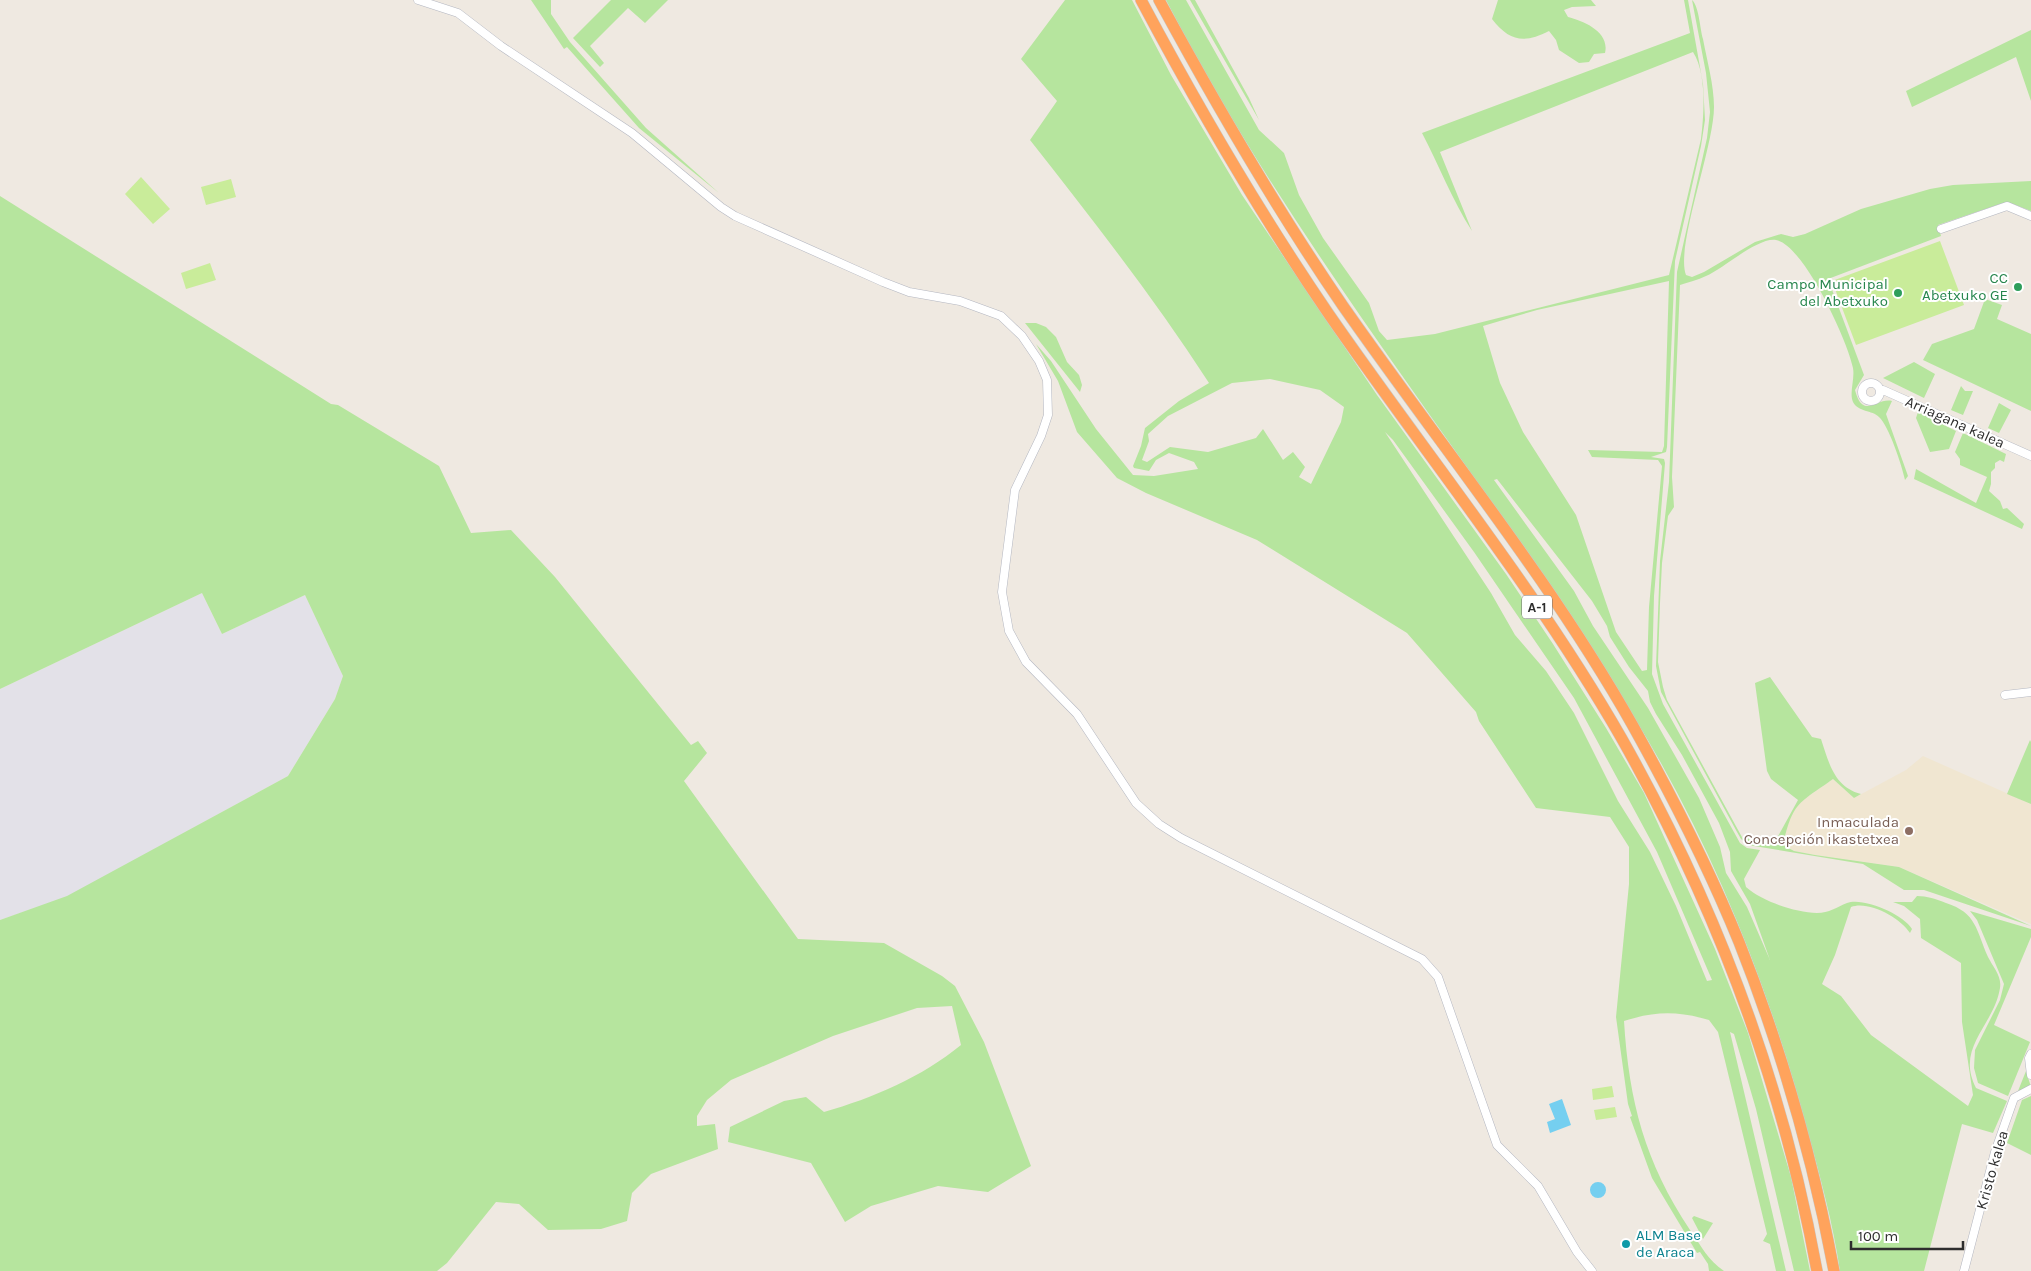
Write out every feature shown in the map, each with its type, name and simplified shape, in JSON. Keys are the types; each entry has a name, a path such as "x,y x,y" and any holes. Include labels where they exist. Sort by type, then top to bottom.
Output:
{"highway":[{"name":"A-1","path":"1141,0 1185,83 1267,222 1329,314 1562,644 1620,736 1646,783 1698,891 1744,1002 1787,1137 1817,1271"},
{"name":"A-1","path":"1159,0 1207,89 1282,214 1343,305 1579,638 1632,725 1689,833 1739,941 1800,1121 1834,1271"}],"street":[{"path":"418,0 458,13 501,46 632,133 728,212 909,292 960,301 1001,316 1022,336 1039,361 1048,380 1048,415 1041,436 1014,490 1002,592 1009,630 1026,662 1077,714 1136,803 1159,824 1181,838 1422,959 1438,977 1497,1145 1538,1186 1577,1252 1592,1271"},
{"path":"1941,229 2007,206 2031,216"},
{"path":"820,262 823,254"},
{"path":"878,290 881,281"},
{"name":"Arriagana kalea","path":"1880,391 1883,390 2031,456"},
{"path":"2005,695 2031,692"},
{"path":"2030,1056 2031,1075"},
{"name":"Kristo kalea","path":"1964,1271 1995,1152 2014,1098 2031,1089"}],"shaded area":[{"path":"202,593 222,634 305,595 343,676 335,699 288,776 67,897 0,920 0,689"},
{"name":"Inmaculada Concepción ikastetxea","path":"1923,756 2031,804 2031,924 1899,867 1815,855 1794,851 1783,845 1789,817 1796,805 1833,779 1854,798 1906,770"}],"green space":[{"path":"531,0 551,0 551,14 570,42 646,128 719,193 639,128 567,47 564,49"},
{"path":"611,0 668,0 645,23 628,8 590,46 604,63 600,67 573,38"},
{"path":"1065,0 1132,0 1171,75 1242,195 1377,395 1506,574 1553,644 1644,793 1715,949 1748,1033 1791,1177 1810,1271 1794,1271 1756,1109 1734,1034 1730,1032 1786,1271 1776,1271 1770,1244 1763,1241 1767,1234 1718,1032 1709,1020 1666,1013 1646,1015 1624,1021 1626,1050 1635,1105 1642,1130 1661,1180 1674,1205 1701,1247 1718,1267 1724,1271 1709,1271 1708,1264 1700,1252 1697,1253 1652,1178 1630,1117 1632,1116 1628,1104 1616,1017 1629,884 1629,847 1610,817 1536,808 1479,721 1476,712 1407,633 1257,540 1146,493 1117,478 1077,432 1058,381 1036,344 1051,361 1096,429 1133,475 1154,476 1198,469 1194,462 1169,453 1156,460 1149,471 1134,468 1133,466 1141,446 1145,428 1179,401 1209,383 1145,290 1030,140 1057,101 1021,59","holes":["1270,379 1320,390 1344,407 1341,422 1311,484 1299,477 1305,467 1293,452 1283,460 1263,429 1256,438 1208,452 1170,447 1147,462 1142,460 1149,441 1148,434 1168,416 1232,383","1385,432 1393,440 1474,552 1574,698 1657,852 1712,980 1707,981 1676,906 1650,852 1618,801 1574,713 1546,671 1515,635 1491,593"]},
{"path":"1166,0 1186,0 1259,130 1284,153 1299,195 1323,238 1369,303 1379,331 1387,340 1435,334 1669,275 1701,139 1703,106 1701,74 1703,84 1705,120 1701,146 1675,261 1667,447 1666,452 1651,457 1664,459 1665,463 1654,596 1652,674 1663,704 1740,843 1747,848 1760,850 1744,879 1746,887 1770,902 1808,912 1825,912 1847,903 1863,902 1892,913 1907,923 1912,929 1910,933 1906,927 1892,916 1875,908 1858,905 1851,907 1835,955 1822,984 1841,996 1871,1035 1968,1106 1973,1095 1962,1022 1961,963 1921,938 1920,919 1904,906 1893,902 1912,902 1917,896 1931,898 1964,912 1970,917 1978,931 1998,976 2000,988 1991,1014 1973,1048 1970,1060 1971,1073 1976,1088 2007,1101 1993,1133 1962,1124 1924,1271 1840,1271 1834,1235 1821,1182 1775,1022 1735,915 1687,812 1632,714 1575,624 1392,361 1273,185 1217,94","holes":["1669,281 1664,446 1662,452 1588,450 1592,457 1658,460 1662,466 1649,607 1647,670 1642,671 1616,632 1576,515 1523,432 1500,383 1483,326 1537,310","1497,479 1592,601 1607,626 1610,637 1629,667 1648,691 1650,702 1656,714 1682,755 1719,823 1730,852 1731,871 1750,904 1770,960 1747,907 1726,873 1720,847 1699,798 1648,708 1593,626 1574,591 1494,480"]},
{"path":"1190,0 1195,0 1249,98 1259,120"},
{"path":"1498,0 1591,0 1596,6 1572,7 1564,10 1568,17 1581,21 1600,33 1606,46 1605,53 1594,54 1589,62 1579,63 1559,50 1556,40 1549,31 1532,38 1524,39 1511,36 1492,19"},
{"path":"1684,0 1688,0 1700,70 1693,52 1440,152 1472,231 1458,207 1422,133 1690,33"},
{"path":"1692,0 1699,18 1712,82 1714,107 1708,146 1686,243 1684,261 1686,275 1692,277 1704,272 1755,242 1781,234 1793,237 1805,234 1861,209 1930,189 1953,185 2031,181 2031,211 2013,204 2003,203 1938,225 1941,236 1828,279 1864,375 1855,390 1858,399 1866,406 1892,401 1886,414 1908,476 1905,480 1895,447 1883,422 1876,415 1858,408 1853,402 1853,368 1843,338 1834,317 1811,276 1799,258 1787,246 1776,240 1760,243 1700,279 1680,285 1672,477 1674,507 1668,516 1662,563 1658,662 1667,700 1743,839 1777,838 1798,800 1771,779 1767,771 1755,683 1770,677 1812,737 1821,739 1830,765 1839,780 1844,786 1861,794 1854,798 1833,779 1799,805 1790,820 1783,845 1794,851 1815,855 1899,867 2031,926 1924,890 1904,890 1863,864 1748,845 1737,832 1661,692 1656,666 1660,561 1669,482 1677,272 1707,138 1710,112 1706,73"},
{"path":"2031,30 2031,101 2016,57 1912,107 1906,91"},
{"path":"141,177 170,209 153,224 125,194"},
{"path":"231,179 236,197 206,205 201,187"},
{"path":"0,196 331,404 338,405 439,466 471,533 511,530 555,577 691,745 698,741 707,753 684,781 798,939 884,943 942,976 955,986 984,1042 1031,1166 988,1192 938,1186 871,1206 845,1222 811,1163 728,1142 730,1127 784,1101 806,1097 824,1112 879,1093 913,1077 961,1045 952,1006 917,1008 833,1036 731,1080 707,1100 697,1116 697,1126 715,1124 718,1149 651,1174 632,1193 627,1221 601,1229 548,1230 519,1204 496,1202 447,1263 437,1271 0,1271 0,920 67,896 288,776 335,699 343,676 305,595 222,634 202,593 0,689"},
{"name":"Campo Municipal del Abetxuko","path":"1940,241 1964,305 1856,345 1832,281"},
{"path":"210,263 216,280 186,289 181,273"},
{"path":"1985,299 2002,305 1997,319 2031,334 2031,411 1923,360 1932,344 1974,329"},
{"path":"1025,323 1036,323 1046,327 1056,337 1067,362 1079,375 1082,385 1080,392"},
{"path":"1914,362 1935,374 1924,398 1883,378"},
{"path":"1961,386 1965,391 1973,391 1963,415 1951,410"},
{"path":"1999,403 2011,410 1999,433 1988,428"},
{"path":"1918,412 1956,431 1949,449 1930,452 1916,418"},
{"path":"1963,433 2006,454 2004,462 2000,460 1995,463 1995,468 1991,472 1989,491 2000,501 2003,509 2007,508 2024,524 2022,529 1914,479 1916,469 1976,503 1987,477 1960,465 1960,459 1955,452"},
{"path":"2030,740 2031,742 2031,804 2007,794"},
{"path":"1970,911 2031,929 2031,937 1994,1025 2030,1042 2008,1096 1978,1083 1974,1068 1975,1050 2000,1000 2004,984 1977,920"},
{"path":"2026,1071 2031,1087 2018,1091"},
{"path":"1612,1086 1614,1097 1593,1100 1592,1089"},
{"path":"2031,1096 2031,1155 2007,1143 2022,1100"},
{"path":"1615,1107 1617,1117 1596,1120 1594,1110"},
{"path":"1694,1216 1713,1223 1703,1239 1692,1218"}],"water":[{"path":"1562,1099 1571,1125 1550,1133 1547,1122 1555,1119 1549,1104"},
{"path":"1598,1182 1606,1190 1598,1198 1590,1190"}],"place":[{"name":"CC Abetxuko GE","path":"2018,287"},
{"name":"Campo Municipal del Abetxuko","path":"1898,293"},
{"name":"Inmaculada Concepción ikastetxea","path":"1909,831"},
{"name":"ALM Base de Araca","path":"1626,1244"}]}
